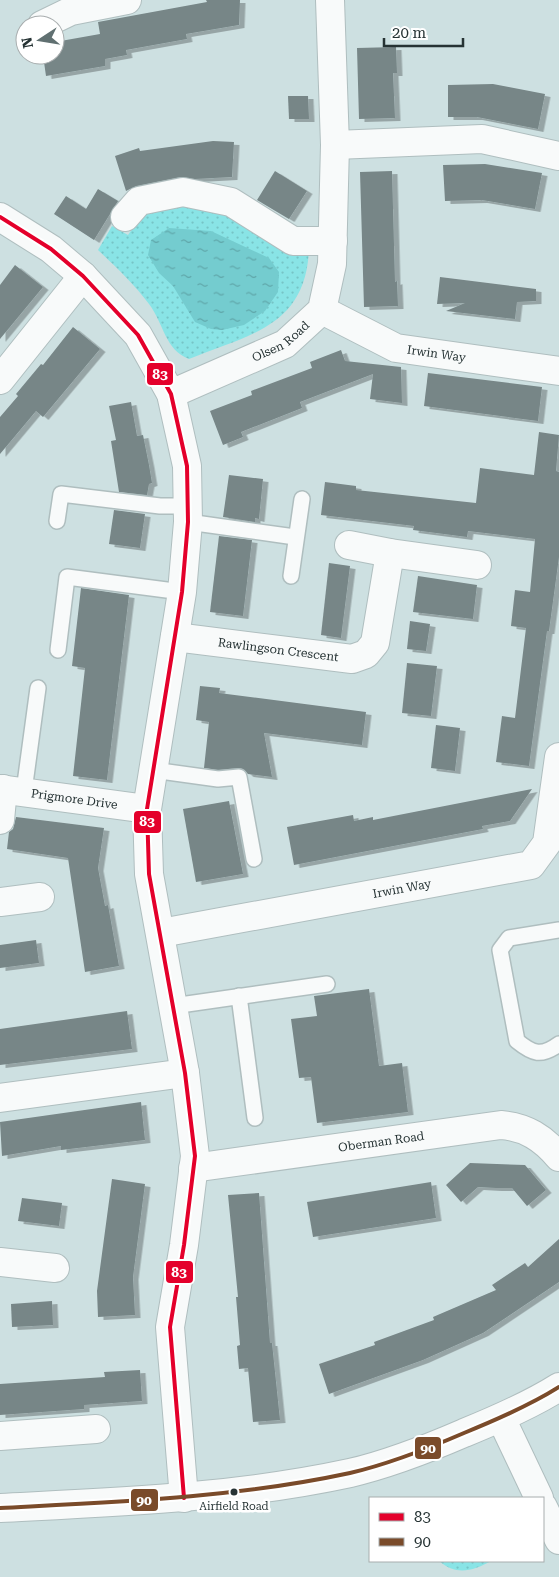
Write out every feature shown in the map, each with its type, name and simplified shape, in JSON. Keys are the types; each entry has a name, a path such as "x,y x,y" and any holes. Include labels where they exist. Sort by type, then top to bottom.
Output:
{"street":[{"path":"64,15 127,0"},
{"name":"Olsen Road","path":"171,394 285,344 322,310 332,264 333,241 335,145 330,0"},
{"path":"335,145 482,139 559,156"},
{"path":"125,217 139,201 184,192 231,202 293,241 333,241"},
{"path":"0,218 51,248 83,276 138,335 171,394 187,466 188,514 182,592 147,809 149,874 185,1073 194,1162 184,1245 170,1327 184,1498"},
{"path":"0,380 83,276"},
{"name":"Irwin Way","path":"322,310 396,348 559,371"},
{"path":"349,545 390,554 477,565"},
{"name":"Rawlingson Crescent","path":"175,638 352,659 366,654 376,643 390,554"},
{"name":"Irwin Way","path":"160,933 531,865 547,843 559,757"},
{"path":"0,820 9,789"},
{"name":"Prigmore Drive","path":"9,789 147,809"},
{"path":"0,902 40,897"},
{"path":"0,1098 185,1073"},
{"name":"Oberman Road","path":"194,1162 501,1125 517,1126 554,1142"},
{"path":"0,1262 55,1268"},
{"path":"0,1508 184,1498 232,1493 350,1473 411,1455 501,1418 559,1387"},
{"path":"501,1418 538,1497"},
{"path":"0,1436 96,1429"},
{"path":"544,1509 559,1540"}],"lane":[{"path":"57,521 61,494 160,506 188,514 295,537"},
{"path":"291,576 295,537 302,499"},
{"path":"58,650 67,577 182,592"},
{"path":"9,789 38,688"},
{"path":"153,770 218,779 239,777 254,859"},
{"path":"559,930 509,938 500,950 517,1041 531,1052 548,1052 559,1044"},
{"path":"173,1006 327,984"},
{"path":"239,996 255,1118"}],"shaded area":[{"path":"188,205 228,213 309,250 305,276 297,296 285,312 253,334 189,359 181,355 170,343 149,304 125,276 98,250 112,226 128,235 141,219 153,211 160,208"},
{"path":"440,1562 489,1562 465,1570 452,1569"}],"water":[{"path":"169,228 211,231 269,258 279,272 278,292 265,311 244,325 222,330 211,329 195,322 173,286 159,273 148,255 151,240"}],"building":[{"path":"206,0 240,0 239,25 186,34 187,39 126,50 127,55 105,59 105,66 46,76 44,65 65,65 65,40 100,34 98,22 207,2"},
{"path":"396,47 397,73 393,73 395,118 359,119 357,48"},
{"path":"493,84 545,94 538,129 477,117 448,117 448,85"},
{"path":"288,96 308,96 309,119 289,119"},
{"path":"213,141 234,142 232,177 195,179 180,177 136,186 126,191 115,156 139,148 140,151"},
{"path":"485,164 542,173 535,209 482,200 445,201 443,165"},
{"path":"275,171 307,191 289,219 257,200"},
{"path":"392,171 395,282 397,281 398,306 364,307 360,172"},
{"path":"98,189 118,201 94,240 54,214 66,196 86,209"},
{"path":"15,265 43,287 0,339 0,285"},
{"path":"440,277 536,289 536,301 517,302 515,319 446,311 465,303 437,304"},
{"path":"73,327 100,349 43,417 36,411 0,454 0,417 18,396 16,394 41,364 43,365"},
{"path":"341,350 345,361 401,367 402,403 370,399 373,374 300,402 302,408 241,432 243,437 223,445 210,411 252,395 251,391 312,368 310,362"},
{"path":"428,373 542,387 538,421 424,406"},
{"path":"131,402 137,436 143,435 149,465 152,483 149,484 147,495 119,492 111,441 116,440 109,406"},
{"path":"539,432 559,435 556,471 559,472 559,557 529,766 496,762 502,716 515,718 526,628 511,626 515,590 530,592 535,539 468,531 467,537 413,530 414,526 321,515 325,482 356,486 356,490 476,503 480,468 534,475"},
{"path":"229,475 263,479 259,519 255,518 255,522 223,517"},
{"path":"114,510 145,514 140,548 109,544"},
{"path":"219,536 252,540 243,616 210,612"},
{"path":"329,563 350,566 341,638 321,635"},
{"path":"418,576 477,585 473,619 413,612"},
{"path":"81,588 129,595 107,780 73,776 85,668 72,666"},
{"path":"410,621 430,624 426,651 407,649"},
{"path":"407,663 437,666 431,716 402,713"},
{"path":"200,686 220,688 219,693 366,712 362,745 264,733 272,777 248,774 239,768 218,770 204,768 209,722 196,720"},
{"path":"436,725 460,728 455,771 431,768"},
{"path":"532,789 510,821 482,826 483,829 294,865 287,827 353,815 354,821 373,817 373,820"},
{"path":"229,801 243,874 196,882 183,809"},
{"path":"16,817 104,828 98,868 105,906 108,905 119,966 85,972 68,858 7,849 9,832 13,829"},
{"path":"36,940 39,963 0,968 0,945"},
{"path":"369,989 379,1066 402,1063 408,1112 317,1123 311,1077 299,1078 291,1019 317,1016 314,996"},
{"path":"127,1011 132,1049 0,1065 0,1029"},
{"path":"141,1102 145,1140 61,1150 61,1146 2,1156 0,1122"},
{"path":"470,1163 525,1165 546,1190 527,1206 512,1188 478,1187 461,1202 446,1185"},
{"path":"112,1179 145,1184 133,1277 135,1315 98,1317 97,1291"},
{"path":"431,1182 436,1218 313,1237 307,1202"},
{"path":"259,1193 270,1343 272,1343 280,1420 253,1422 248,1368 239,1369 237,1346 240,1345 236,1297 238,1297 228,1195"},
{"path":"22,1198 62,1203 59,1226 18,1221"},
{"path":"559,1239 559,1282 483,1333 423,1360 329,1394 319,1364 375,1345 374,1342 434,1320 433,1317 496,1290 492,1285 525,1263 528,1267"},
{"path":"52,1301 53,1325 12,1327 11,1304"},
{"path":"140,1370 142,1401 84,1405 84,1409 0,1415 0,1384 105,1377 104,1372"}],"transit line":[{"name":"83","path":"0,217 51,249 83,276 138,335 171,394 187,466 188,522 182,592 147,809 149,874 185,1073 195,1156 184,1245 170,1327 184,1498"},
{"name":"90","path":"0,1508 175,1498 263,1488 350,1473 393,1461 436,1445 512,1412 559,1387"}],"place":[{"name":"Airfield Road","path":"234,1492"}]}
